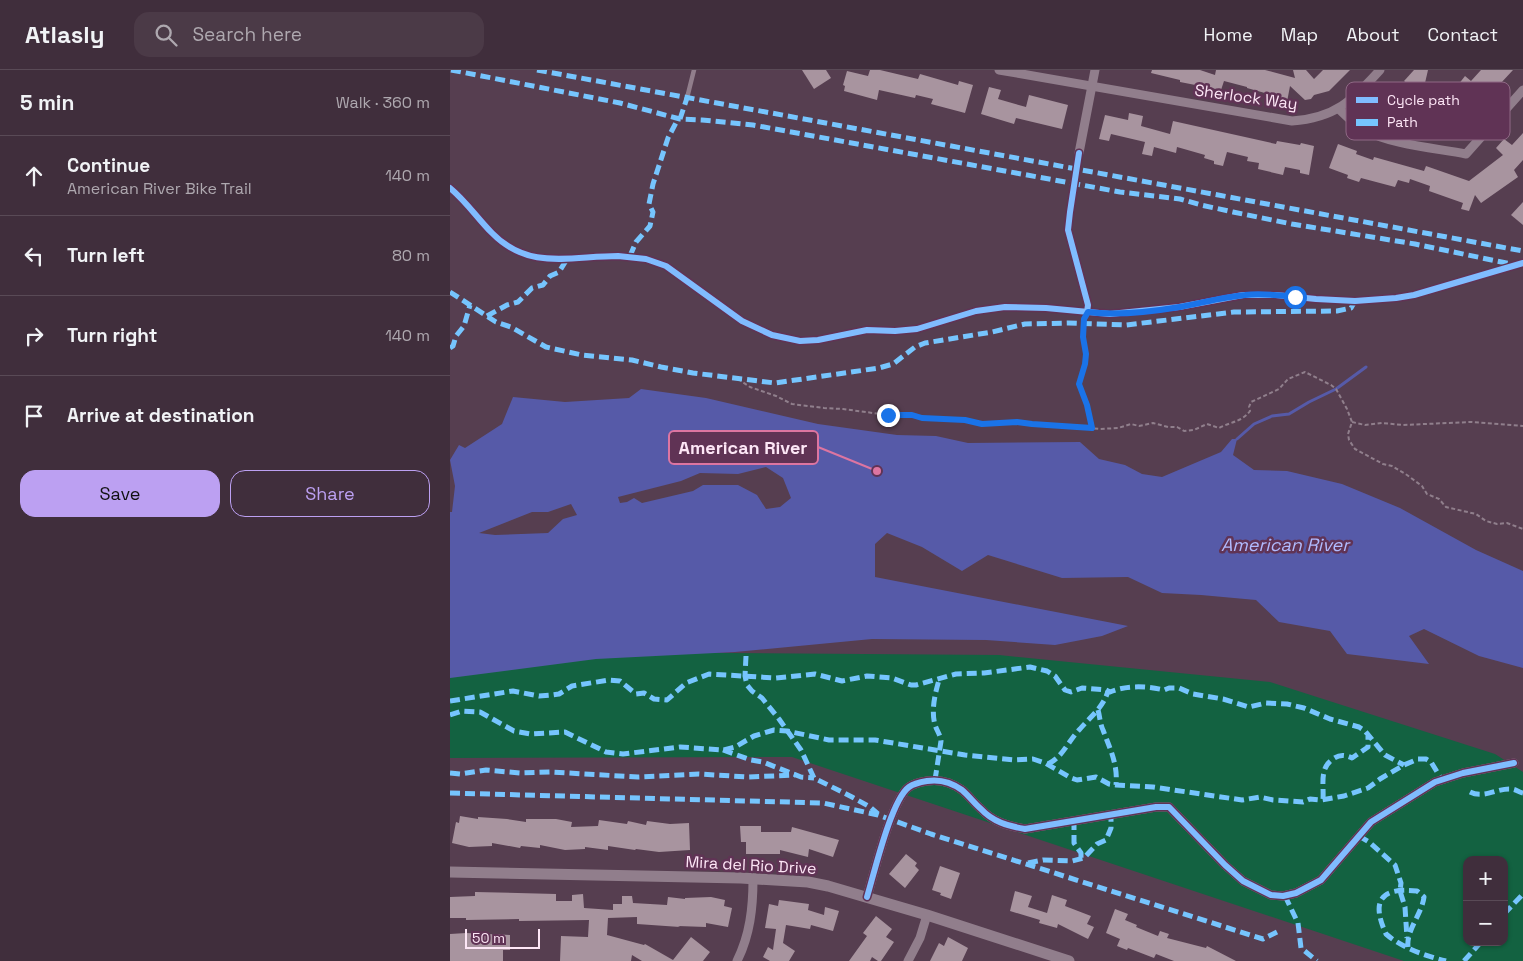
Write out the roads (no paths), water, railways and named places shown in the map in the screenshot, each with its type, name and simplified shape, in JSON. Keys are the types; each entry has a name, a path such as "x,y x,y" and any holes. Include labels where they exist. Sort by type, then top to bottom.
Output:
{"street":[{"name":"Sherlock Way","path":"999,70 1284,121 1308,120 1324,116 1346,103"},
{"path":"1080,152 1095,70"},
{"name":"Sherlock Way","path":"1369,82 1380,70"},
{"path":"1510,105 1523,90"},
{"path":"1339,109 1346,115"},
{"path":"1393,140 1466,154 1478,140"},
{"path":"867,897 893,810 909,787 922,782 935,780 949,782 972,799 992,819 1011,826 1025,828 1156,807 1169,808 1243,881 1272,896 1283,896 1296,893 1321,880 1371,822 1435,782 1463,773 1514,763"},
{"name":"Mira del Rio Drive","path":"450,872 808,882 927,915 1069,961"},
{"path":"737,961 744,948 751,918 753,879"},
{"path":"908,961 920,938 927,915"}],"lane":[{"path":"688,98 694,70"}],"water":[{"path":"641,389 706,398 818,424 897,435 936,436 968,443 1080,442 1099,459 1125,465 1142,474 1162,477 1221,452 1232,439 1237,439 1233,455 1254,470 1287,471 1342,484 1400,508 1476,550 1523,571 1523,668 1479,656 1424,629 1409,636 1429,664 1347,654 1330,631 1279,622 1256,600 1162,593 1128,577 1062,578 988,555 962,571 922,547 887,533 875,544 875,577 1128,626 1102,636 1055,645 986,640 872,639 735,652 596,659 450,678 450,512 452,512 455,486 450,460 459,445 465,448 502,424 513,397 565,402 629,398","holes":["766,467 783,478 791,498 780,507 766,509 757,495 738,485 703,485 693,491 642,503 634,498 620,503 618,497 681,481 700,473 738,474","571,504 577,515 563,519 548,533 495,535 479,533 532,512 548,512"]}],"waterway":[{"path":"1237,439 1254,424 1272,416 1289,414 1336,389 1366,367"}],"place":[{"name":"American River","path":"877,471"}]}
